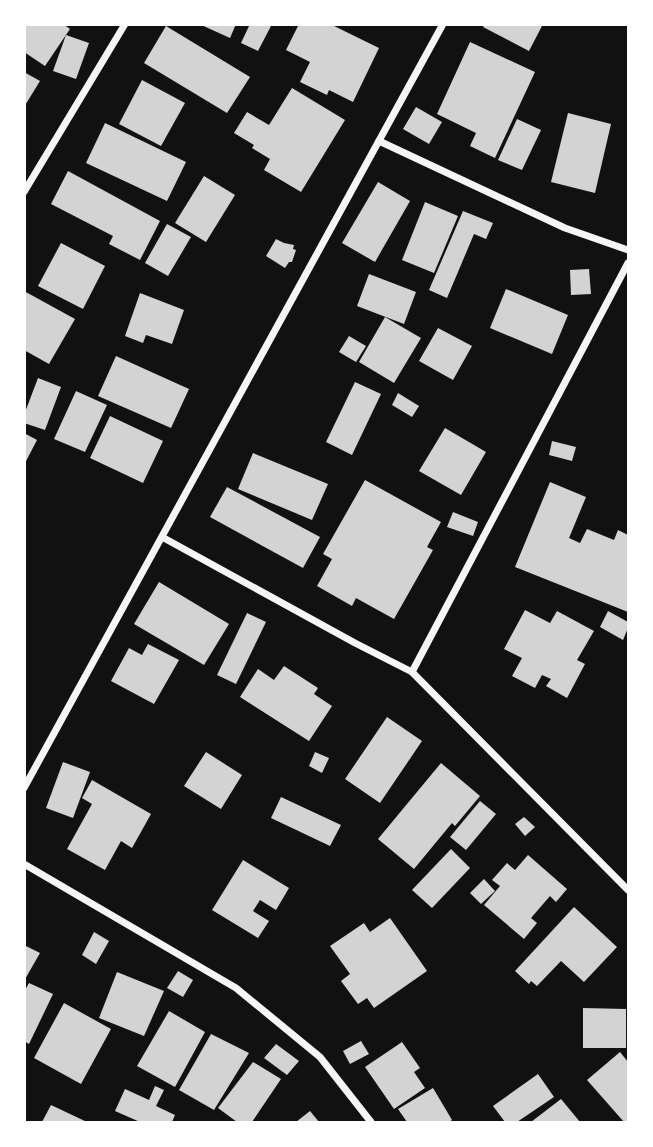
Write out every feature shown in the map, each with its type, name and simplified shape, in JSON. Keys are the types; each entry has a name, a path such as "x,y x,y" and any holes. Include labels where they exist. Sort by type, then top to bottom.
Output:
{"street":[{"path":"24,192 125,24"},
{"path":"24,788 443,24"},
{"path":"379,141 565,228 628,250"},
{"path":"412,672 628,263"},
{"path":"162,537 412,672 628,890"},
{"path":"24,864 236,988 320,1057 371,1122"}],"building":[{"path":"24,24 63,24 70,29 45,66 24,52"},
{"path":"199,24 236,24 230,38"},
{"path":"250,24 272,24 258,51 241,43"},
{"path":"299,24 330,24 379,48 353,102 329,90 327,95 300,82 310,62 286,50"},
{"path":"485,24 543,24 529,51 483,27"},
{"path":"166,26 250,77 227,113 144,63"},
{"path":"66,35 89,43 76,79 53,71"},
{"path":"470,42 535,72 495,158 470,146 476,133 437,114"},
{"path":"24,72 40,81 24,107"},
{"path":"142,80 185,103 161,146 119,124"},
{"path":"292,88 345,120 301,192 264,170 270,159 234,133 247,112 269,125"},
{"path":"416,107 442,122 429,144 403,129"},
{"path":"568,113 611,124 595,193 551,182"},
{"path":"517,119 541,130 522,170 498,160"},
{"path":"105,123 186,162 167,201 86,163"},
{"path":"68,171 160,221 140,260 109,244 113,236 51,204"},
{"path":"204,176 235,195 206,242 175,223"},
{"path":"378,182 410,201 375,262 342,243"},
{"path":"425,202 458,216 434,273 402,260"},
{"path":"463,211 493,223 486,239 474,234 447,298 429,290"},
{"path":"167,224 191,237 168,276 145,263"},
{"path":"276,239 294,245 293,249 296,250 292,262 285,268 266,256"},
{"path":"61,243 105,266 83,309 38,286"},
{"path":"589,269 591,294 571,295 570,270"},
{"path":"369,274 416,292 404,324 357,306"},
{"path":"506,289 568,315 552,354 490,328"},
{"path":"24,291 75,319 49,364 24,350"},
{"path":"140,293 184,310 172,344 146,335 143,343 125,336"},
{"path":"385,317 421,338 394,383 359,362"},
{"path":"438,328 472,346 453,380 419,361"},
{"path":"349,336 366,346 356,362 339,352"},
{"path":"116,356 189,389 171,428 98,396"},
{"path":"38,378 61,387 45,430 24,423 24,415"},
{"path":"355,382 381,394 352,455 326,442"},
{"path":"76,391 107,405 85,452 54,439"},
{"path":"398,393 419,406 412,417 392,405"},
{"path":"110,416 163,441 143,483 90,458"},
{"path":"445,428 486,452 461,495 419,471"},
{"path":"24,433 37,440 24,465"},
{"path":"552,441 576,447 572,461 549,455"},
{"path":"253,453 328,484 312,520 238,489"},
{"path":"365,480 441,522 427,547 433,550 394,619 356,598 352,606 317,586 332,559 323,554"},
{"path":"550,482 586,497 569,538 580,543 587,529 614,540 618,530 628,535 628,612 515,567"},
{"path":"227,487 320,537 303,568 210,517"},
{"path":"453,512 478,522 473,536 447,527"},
{"path":"159,582 229,624 204,665 134,624"},
{"path":"525,610 550,623 557,611 594,631 577,660 585,664 567,698 546,686 551,679 542,675 535,688 512,676 522,658 504,649"},
{"path":"608,611 628,622 623,640 600,627"},
{"path":"247,613 266,622 236,684 217,675"},
{"path":"148,644 179,660 154,704 111,681 129,648 142,655"},
{"path":"284,666 318,688 314,694 332,706 309,741 240,697 258,669 274,680"},
{"path":"387,717 422,741 380,803 345,779"},
{"path":"206,752 242,775 221,809 184,786"},
{"path":"315,752 329,758 322,773 309,766"},
{"path":"63,762 90,772 73,818 46,808"},
{"path":"441,763 480,796 455,826 452,823 414,869 378,839"},
{"path":"92,780 151,814 132,848 121,841 105,870 67,849 92,804 82,798"},
{"path":"281,797 341,825 330,846 271,818"},
{"path":"480,801 496,814 466,850 450,837"},
{"path":"524,817 535,827 525,836 515,824"},
{"path":"451,849 470,868 432,908 412,890"},
{"path":"528,855 567,889 556,902 550,896 531,918 537,923 524,939 484,905 500,886 492,880 507,863 515,870"},
{"path":"243,860 289,888 276,910 260,900 253,911 269,921 258,938 212,910"},
{"path":"484,879 495,891 481,904 470,893"},
{"path":"574,907 617,947 584,982 561,961 537,986 531,981 529,984 515,971"},
{"path":"390,918 427,971 374,1008 367,998 358,1004 341,981 350,974 330,946 364,923 370,932"},
{"path":"94,932 109,941 96,964 82,955"},
{"path":"24,945 40,953 24,981"},
{"path":"178,971 193,980 183,997 167,988"},
{"path":"117,972 164,991 144,1036 99,1018"},
{"path":"29,983 53,994 29,1044 24,1041 24,992"},
{"path":"64,1003 111,1029 81,1084 34,1058"},
{"path":"583,1008 626,1009 626,1048 583,1048"},
{"path":"169,1011 205,1032 175,1087 137,1066"},
{"path":"211,1034 249,1053 214,1110 179,1090"},
{"path":"361,1041 369,1054 350,1064 343,1051"},
{"path":"402,1042 420,1068 414,1072 425,1088 394,1109 365,1067"},
{"path":"276,1044 299,1061 287,1075 264,1058"},
{"path":"620,1052 628,1062 628,1122 624,1122 587,1080"},
{"path":"253,1062 281,1079 252,1122 237,1122 218,1108"},
{"path":"538,1074 554,1097 517,1122 505,1122 493,1106"},
{"path":"155,1086 164,1090 156,1106 175,1115 172,1122 140,1122 115,1111 125,1089 149,1100"},
{"path":"433,1088 452,1120 407,1122 398,1109"},
{"path":"561,1099 580,1122 531,1122"},
{"path":"51,1105 87,1122 42,1122"},
{"path":"310,1111 319,1122 296,1122"}]}
